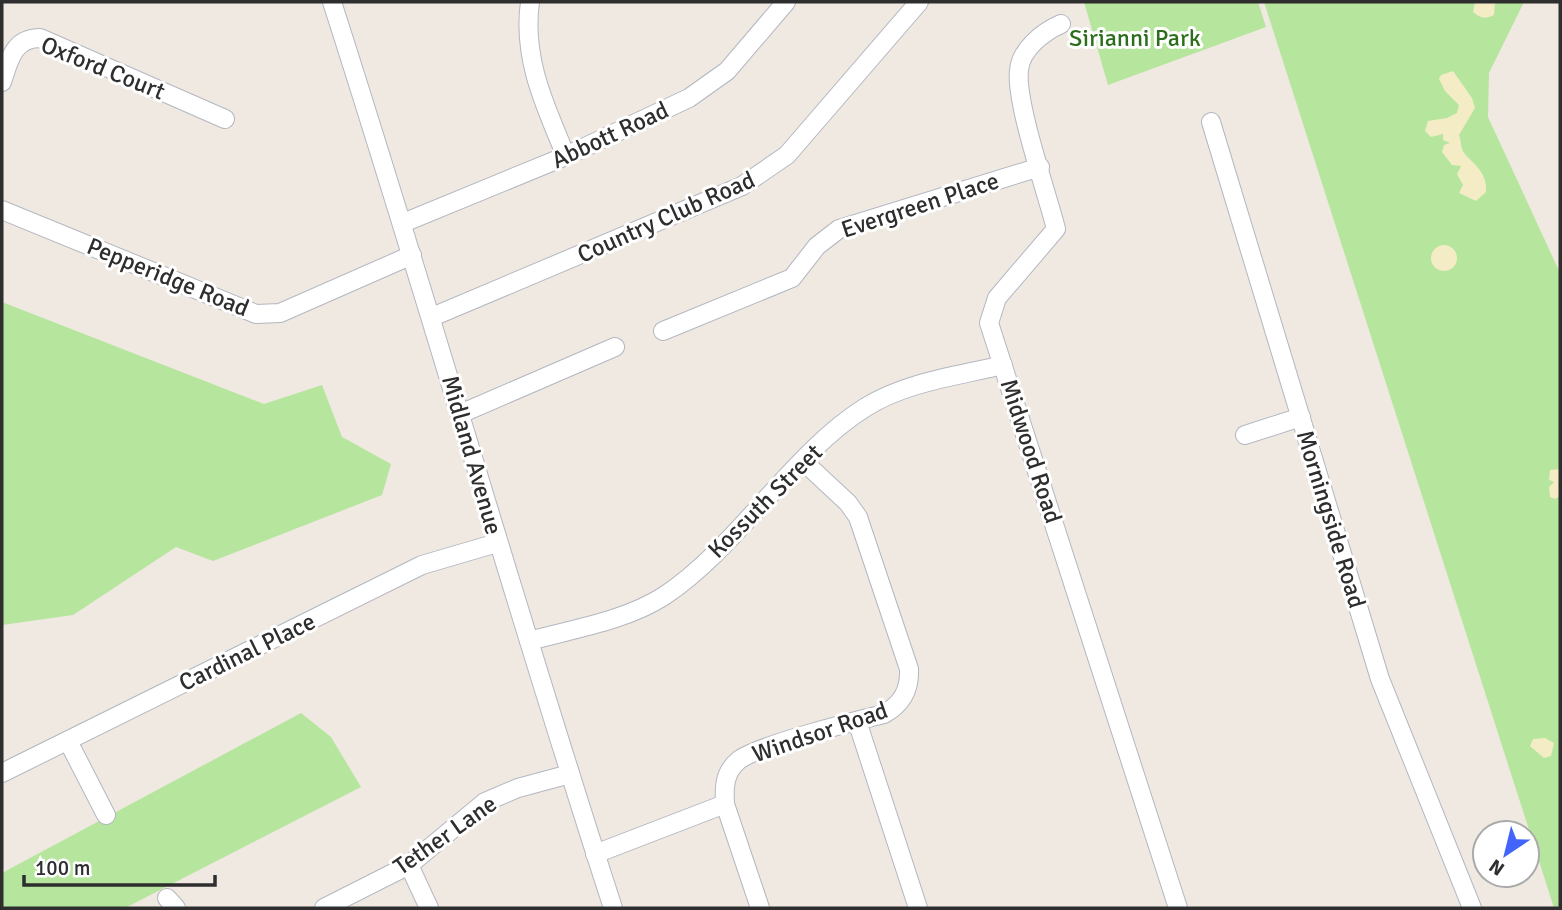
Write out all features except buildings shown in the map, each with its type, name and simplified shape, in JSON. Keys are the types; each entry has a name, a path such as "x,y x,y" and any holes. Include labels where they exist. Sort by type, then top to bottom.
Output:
{"street":[{"name":"Midland Avenue","path":"332,2 432,317 497,543 613,908"},
{"path":"530,2 529,45 533,69 566,156"},
{"name":"Abbott Road","path":"403,223 566,156 690,98 709,86 744,54 786,2"},
{"name":"Country Club Road","path":"432,317 742,187 764,174 787,155 919,2"},
{"name":"Midwood Road","path":"1061,24 1031,45 1019,70 1022,99 1056,229 997,298 989,323 1178,908"},
{"name":"Oxford Court","path":"2,82 12,52 19,44 40,38 225,119"},
{"name":"Morningside Road","path":"1211,122 1380,679 1472,908"},
{"name":"Evergreen Place","path":"663,331 792,278 817,246 839,229 1040,167"},
{"name":"Pepperidge Road","path":"2,210 256,314 280,313 412,255"},
{"path":"460,414 615,347"},
{"name":"Kossuth Street","path":"528,641 639,610 666,594 734,534 842,423 887,396 1003,365"},
{"path":"1245,435 1301,417"},
{"name":"Windsor Road","path":"726,804 723,783 738,761 894,708 907,691 909,669 858,517 848,503 804,462"},
{"name":"Cardinal Place","path":"2,773 422,565 497,543"},
{"path":"857,721 918,908"},
{"path":"68,741 106,815"},
{"name":"Tether Lane","path":"324,908 409,865 485,802 518,788 570,774"},
{"path":"595,854 726,804 760,908"},
{"path":"409,865 429,908"}],"green space":[{"name":"Sirianni Park","path":"1084,2 1258,2 1266,27 1108,85"},
{"path":"1264,2 1524,2 1489,73 1488,117 1560,273 1560,908 1554,908 1541,867 1541,819 1526,819"},
{"path":"2,302 264,404 322,385 342,437 391,464 382,495 213,561 176,547 73,615 2,625"},
{"path":"301,713 331,737 361,787 125,908 2,908 2,873"}],"sand":[{"path":"1475,2 1495,2 1494,15 1483,18 1473,12"},
{"path":"1453,71 1472,98 1475,108 1459,135 1463,151 1485,180 1486,192 1476,201 1459,193 1463,185 1457,174 1461,166 1452,165 1442,152 1444,145 1450,143 1443,140 1443,134 1431,137 1425,131 1428,121 1447,118 1457,113 1459,105 1445,91 1439,79 1441,75"},
{"path":"1444,245 1453,249 1457,258 1453,267 1444,271 1435,267 1431,258 1435,249"},
{"path":"1560,469 1560,496 1555,499 1550,497 1549,487 1554,482 1549,480 1550,470"},
{"path":"1545,738 1554,743 1551,756 1544,758 1530,746 1533,739"}]}
